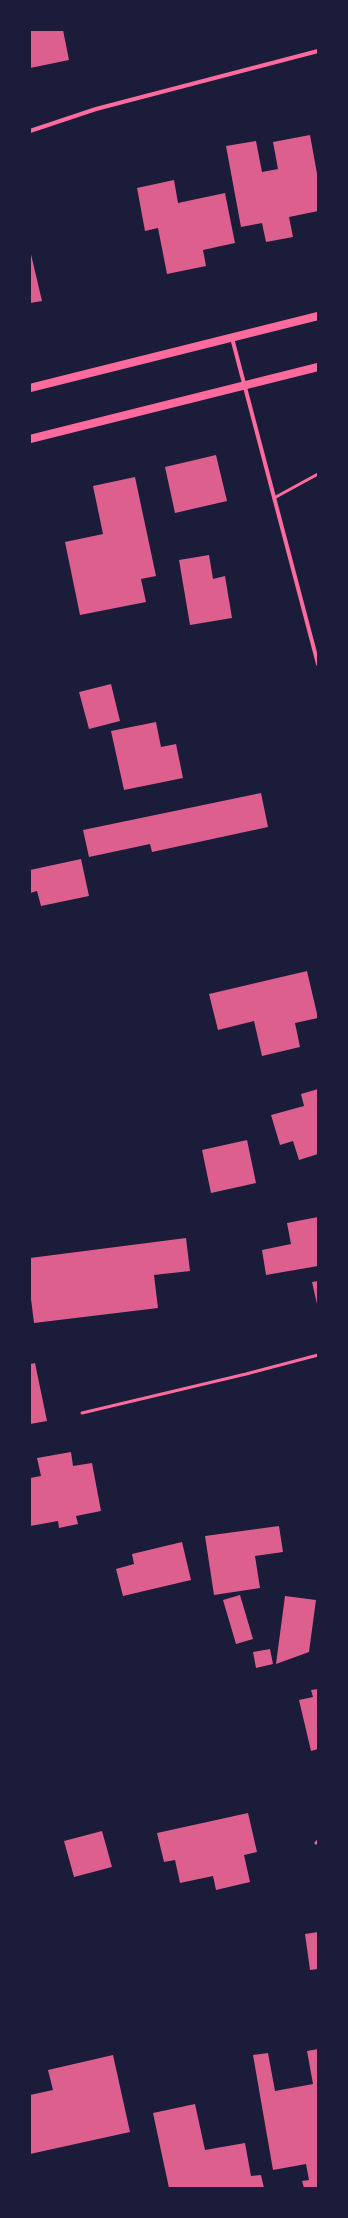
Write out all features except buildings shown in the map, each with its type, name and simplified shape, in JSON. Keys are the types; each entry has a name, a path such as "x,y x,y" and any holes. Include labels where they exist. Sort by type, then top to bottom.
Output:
{"main road":[{"path":"30,388 318,316"},
{"path":"30,439 318,367"}],"street":[{"path":"30,131 96,109 318,51"},
{"path":"232,338 318,664"}],"lane":[{"path":"274,498 318,474"},
{"path":"82,1413 246,1374 318,1355"}]}
